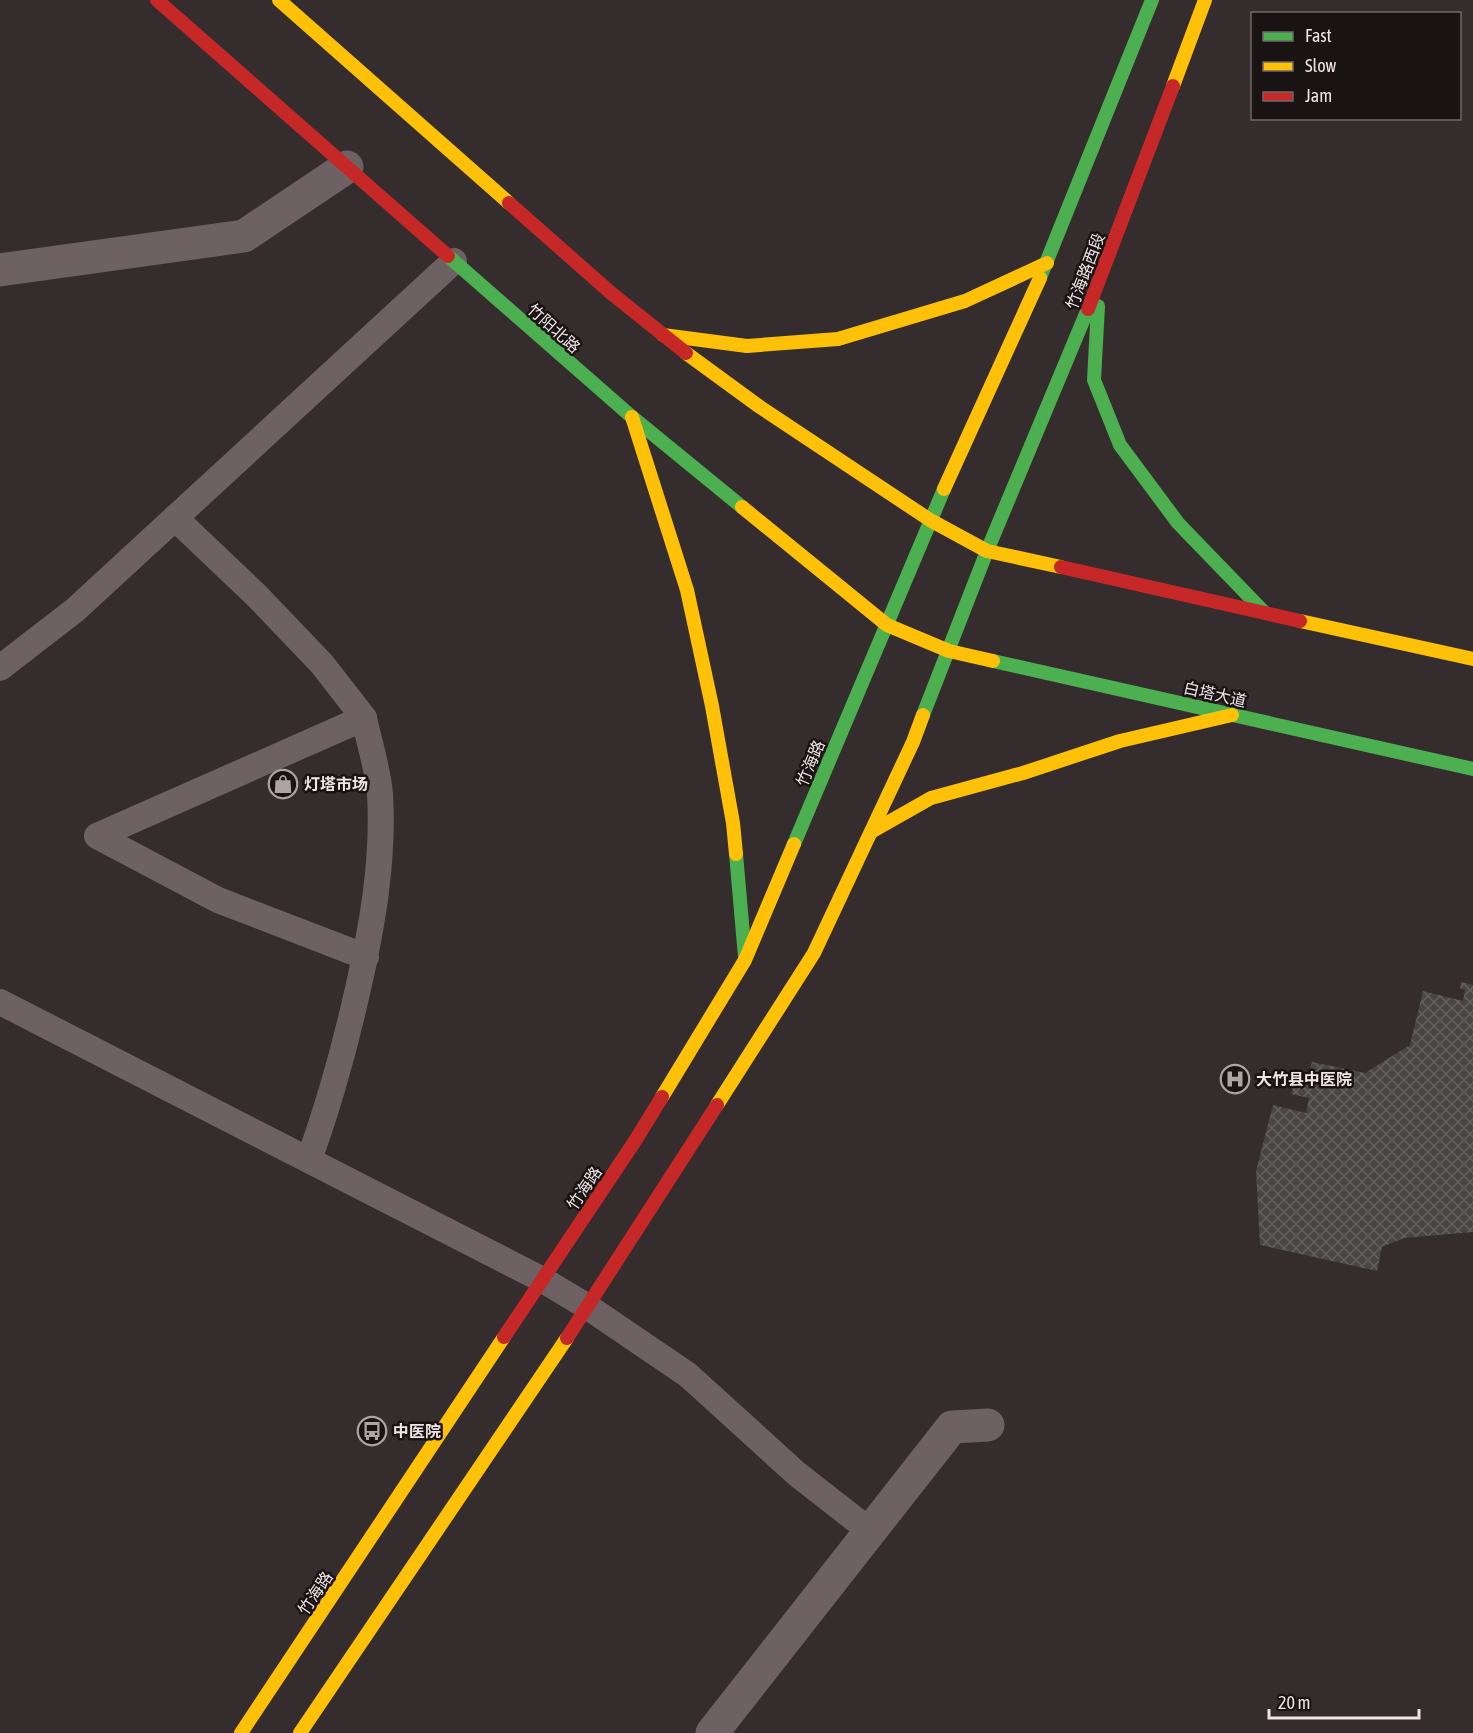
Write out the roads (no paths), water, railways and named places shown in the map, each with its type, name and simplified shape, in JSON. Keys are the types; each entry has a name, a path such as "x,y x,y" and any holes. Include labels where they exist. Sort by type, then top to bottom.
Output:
{"main road":[{"name":"竹阳北路","path":"157,0 632,417 888,625 949,651"},
{"path":"279,0 611,293 663,335 760,407 930,520 987,551 1473,659"},
{"path":"930,520 1047,263 1152,0"},
{"name":"竹海路西段","path":"949,651 987,551 1099,282 1205,0"},
{"path":"663,335 747,346 838,339 965,301 1047,263"},
{"path":"1099,282 1094,380 1120,445 1178,523 1263,612"},
{"path":"632,417 687,590 712,706 733,823 746,960"},
{"name":"竹海路","path":"241,1733 635,1141 746,960 930,520"},
{"path":"300,1733 588,1307 814,953 913,742 949,651"},
{"name":"白塔大道","path":"949,651 1473,769"},
{"path":"871,832 931,798 1023,773 1120,741 1232,715"}],"street":[{"path":"0,270 244,236 346,167"},
{"path":"712,1733 952,1427 988,1425"}],"lane":[{"path":"0,668 75,610 454,261"},
{"path":"175,518 257,596 314,656 364,718 380,793 378,884 366,957 331,1098 309,1160"},
{"path":"364,718 97,836 218,900 366,957"},
{"path":"0,1002 543,1280 588,1307 688,1375 798,1474 870,1531"}],"place":[{"name":"灯塔市场","path":"283,784"},
{"name":"大竹县中医院","path":"1235,1079"},
{"name":"中医院","path":"372,1431"}]}
